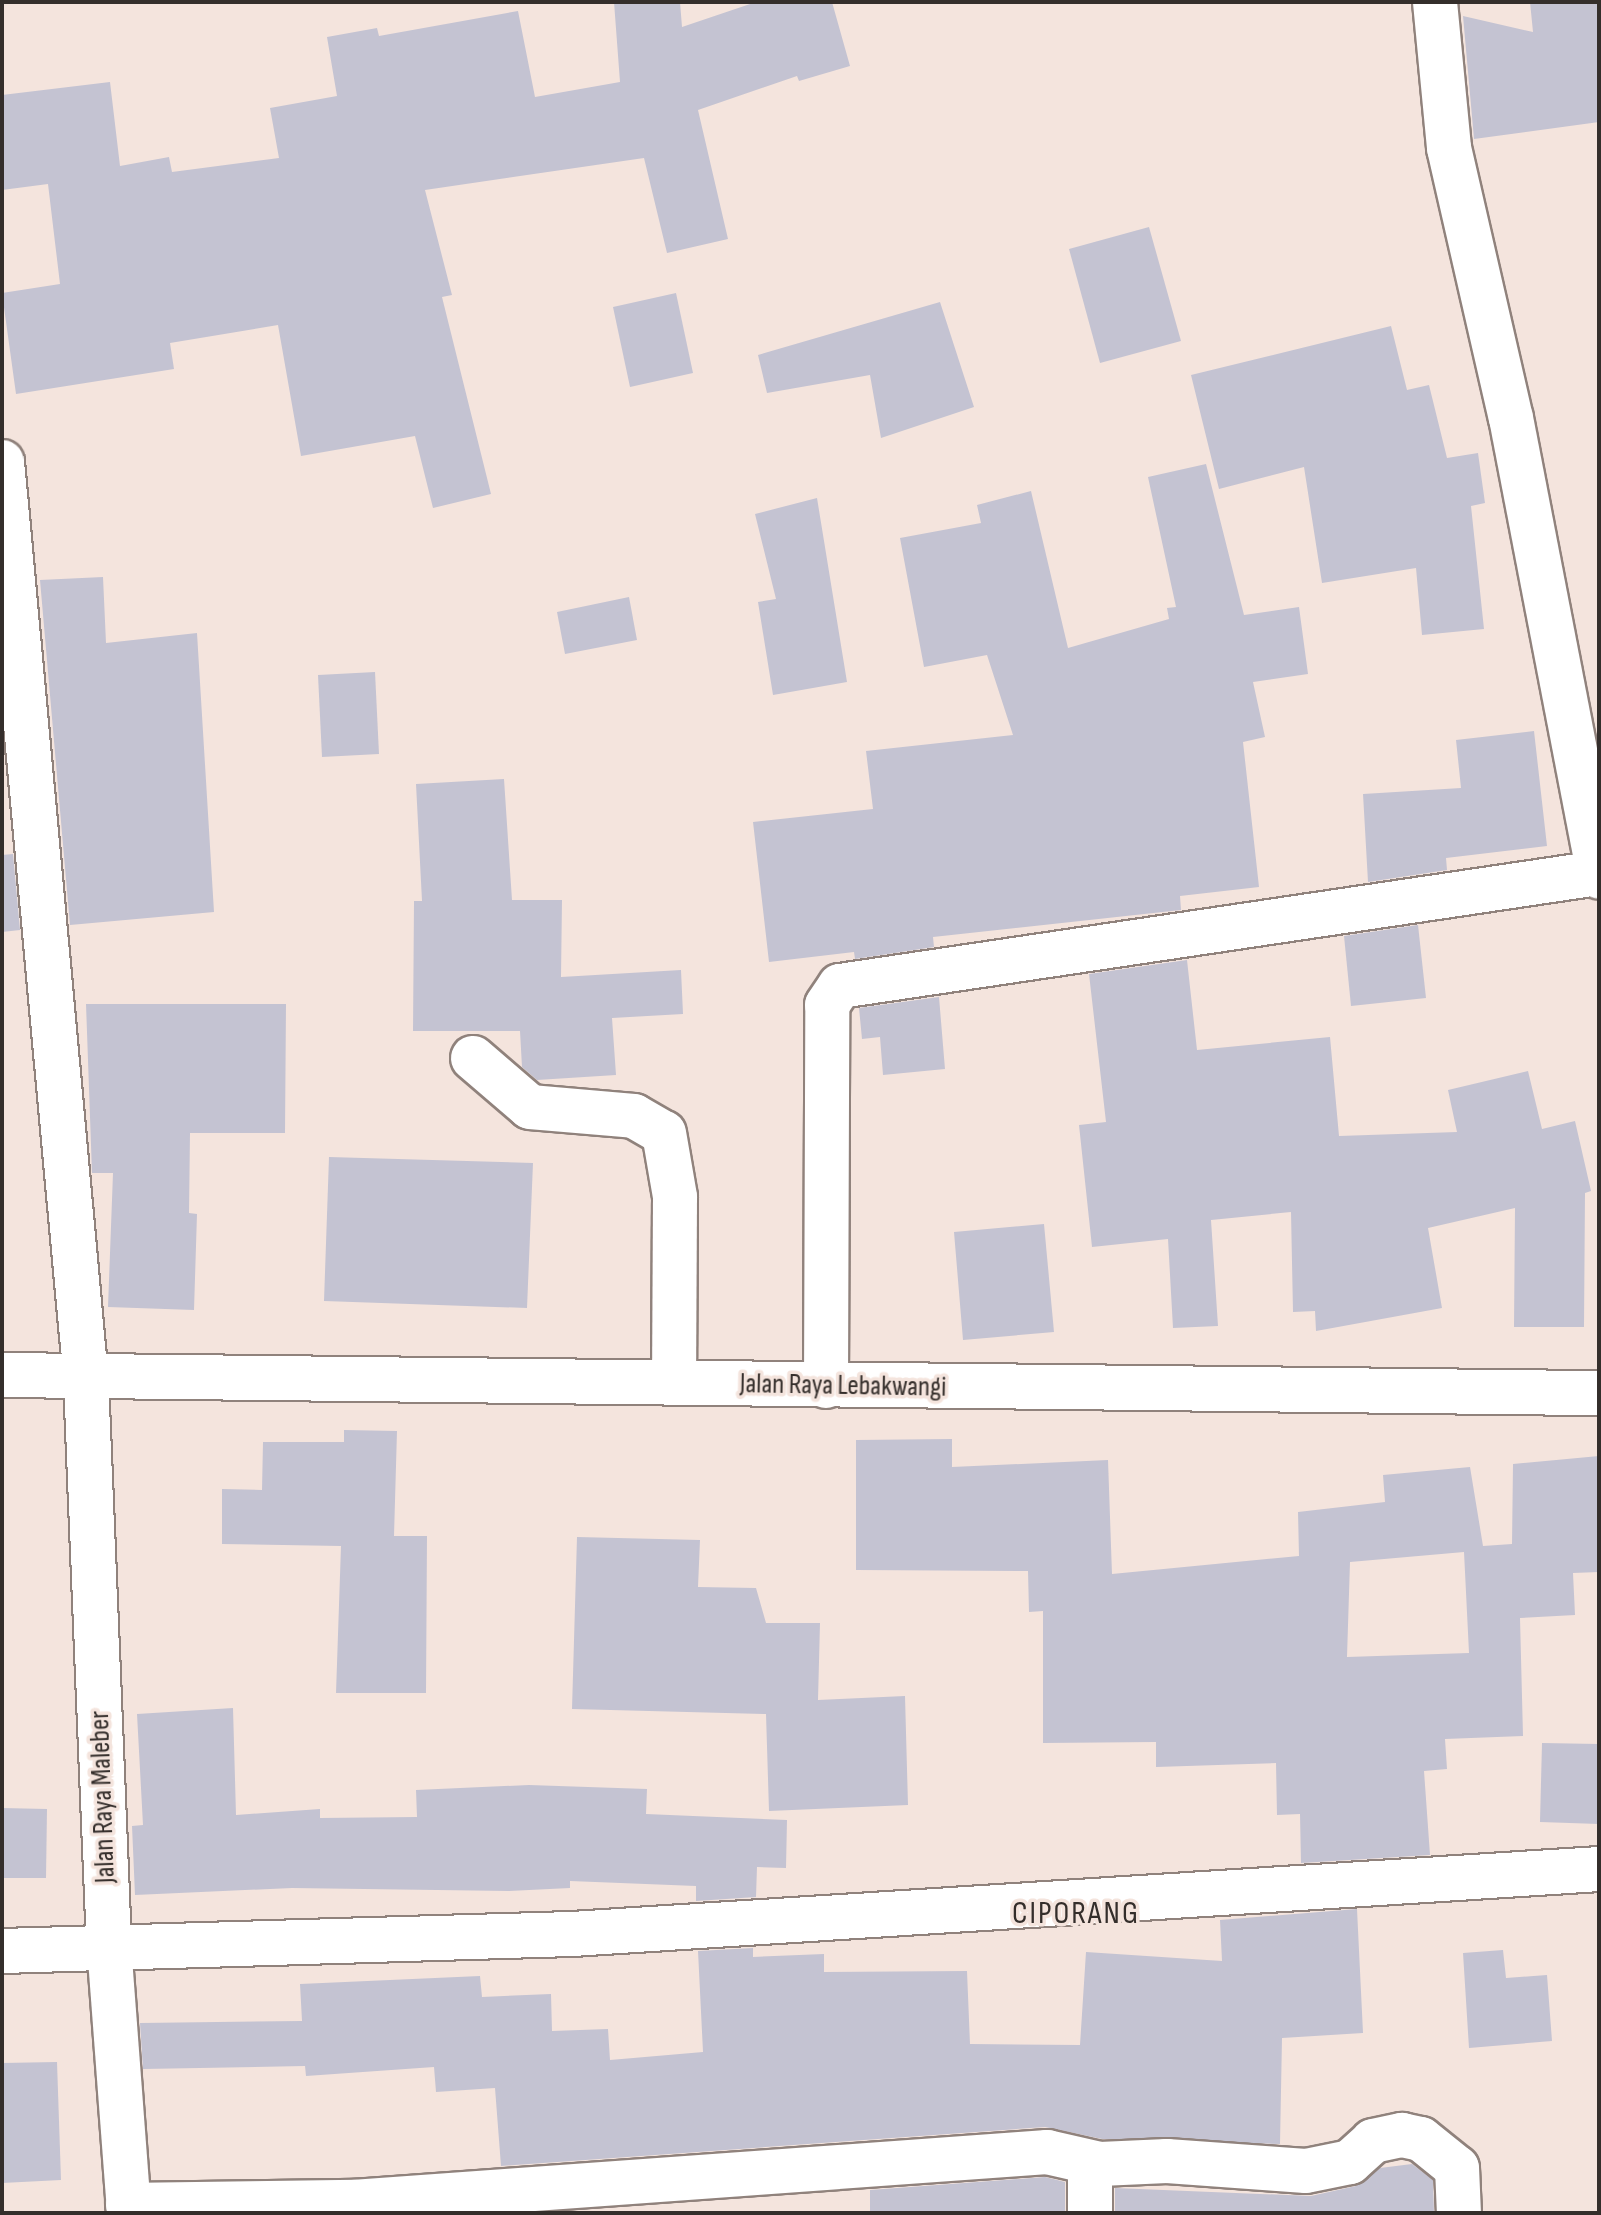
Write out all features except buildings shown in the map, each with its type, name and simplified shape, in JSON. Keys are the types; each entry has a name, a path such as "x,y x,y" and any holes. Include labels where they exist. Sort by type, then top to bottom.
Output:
{"street":[{"path":"826,1386 827,1005 840,986 1598,875 1511,418 1449,148 1435,2"},
{"name":"Jalan Raya Maleber","path":"2,462 86,1380 109,1945 128,2209"},
{"path":"473,1058 530,1107 634,1116 664,1133 675,1197 674,1383"},
{"name":"Jalan Raya Lebakwangi","path":"2,1375 86,1380 1599,1393"},
{"path":"2,1951 109,1945 572,1934 1599,1869"},
{"path":"128,2209 353,2202 1047,2152 1100,2164 1167,2161 1306,2171 1350,2162 1373,2141 1402,2135 1421,2139 1457,2168 1459,2213"},
{"path":"1090,2213 1090,2168 1100,2164"}],"district":[{"name":"CIPORANG","path":"1076,1914"}]}
